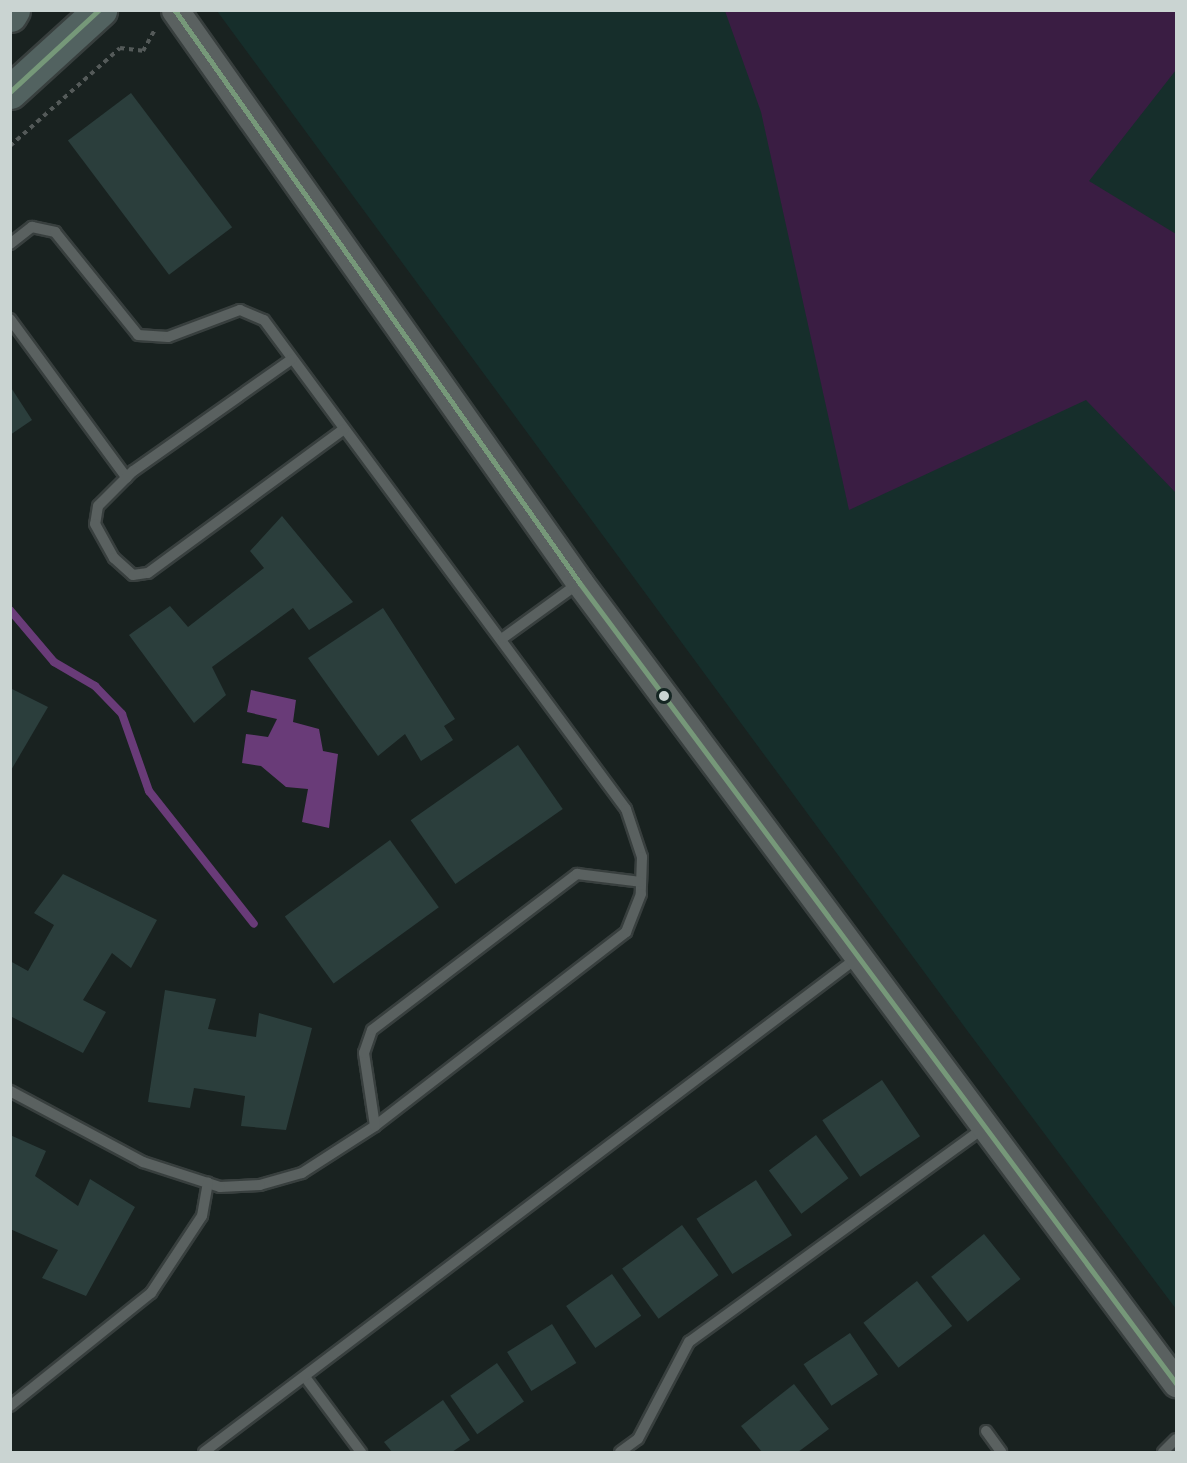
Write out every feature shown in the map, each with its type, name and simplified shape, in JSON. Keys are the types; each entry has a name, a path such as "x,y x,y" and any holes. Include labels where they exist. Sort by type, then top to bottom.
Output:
{"highway":[{"path":"10,15 13,10"},
{"path":"10,92 100,10"}],"street":[{"path":"167,17 580,583 1176,1383"}],"lane":[{"path":"10,244 32,227 55,232 138,335 168,337 240,310 264,320 502,638 633,819 641,882 626,932 375,1126 302,1173 260,1185 208,1183 143,1162 10,1091"},
{"path":"10,319 127,478"},
{"path":"292,359 127,478 98,506 95,524 114,558 133,575 148,573 344,429"},
{"path":"502,638 580,583"},
{"path":"375,1126 364,1053 372,1030 578,874 641,882"},
{"path":"204,1452 858,956"},
{"path":"620,1452 638,1439 689,1342 986,1126"},
{"path":"10,1406 151,1293 202,1215 208,1183"},
{"path":"304,1377 361,1452"},
{"path":"986,1431 1001,1452"},
{"path":"1163,1452 1176,1438"}],"path":[{"path":"10,146 120,48 143,51 167,17"},
{"path":"89,60 96,69"}],"shaded area":[{"path":"217,11 1176,11 1176,1309 969,1033"},
{"path":"725,11 1176,11 1176,70 1089,181 1176,234 1176,493 1086,400 849,510 761,112"},
{"path":"251,690 296,700 293,722 319,729 323,751 338,754 329,828 302,822 308,789 286,787 261,766 242,763 246,734 268,737 277,719 247,712"}],"building":[{"path":"131,93 232,227 169,275 68,141"},
{"path":"10,386 32,420 10,435"},
{"path":"282,516 353,602 309,630 293,608 212,667 226,695 194,723 129,635 170,606 188,627 264,568 250,551"},
{"path":"383,608 455,719 444,726 453,740 421,761 405,734 378,756 308,658"},
{"path":"10,688 48,707 10,772"},
{"path":"518,745 563,809 455,884 411,820"},
{"path":"390,840 439,907 334,984 285,916"},
{"path":"63,874 157,920 131,968 112,953 83,1000 106,1012 83,1053 10,1016 10,961 28,971 54,925 34,913"},
{"path":"165,990 216,999 208,1029 256,1037 259,1013 312,1028 286,1130 241,1126 245,1096 194,1088 190,1108 148,1102"},
{"path":"882,1080 920,1136 860,1177 822,1120"},
{"path":"10,1135 46,1151 35,1176 78,1206 90,1179 135,1207 86,1296 42,1278 58,1250 10,1229"},
{"path":"816,1135 848,1178 801,1214 769,1171"},
{"path":"756,1180 792,1235 732,1274 696,1219"},
{"path":"682,1225 718,1275 659,1319 622,1268"},
{"path":"984,1234 1021,1279 968,1322 931,1277"},
{"path":"612,1274 641,1316 595,1348 566,1306"},
{"path":"917,1281 952,1326 899,1368 863,1323"},
{"path":"552,1324 576,1363 531,1391 507,1352"},
{"path":"850,1333 878,1374 832,1406 804,1364"},
{"path":"497,1363 524,1402 477,1434 450,1396"},
{"path":"794,1384 829,1429 798,1452 762,1452 741,1426"},
{"path":"443,1400 470,1440 452,1452 392,1452 384,1442"}],"waterway":[{"path":"10,610 54,662 95,686 122,714 149,791 254,924"}],"transit line":[{"path":"10,92 99,10"},
{"path":"175,10 580,583 1176,1383"}]}
